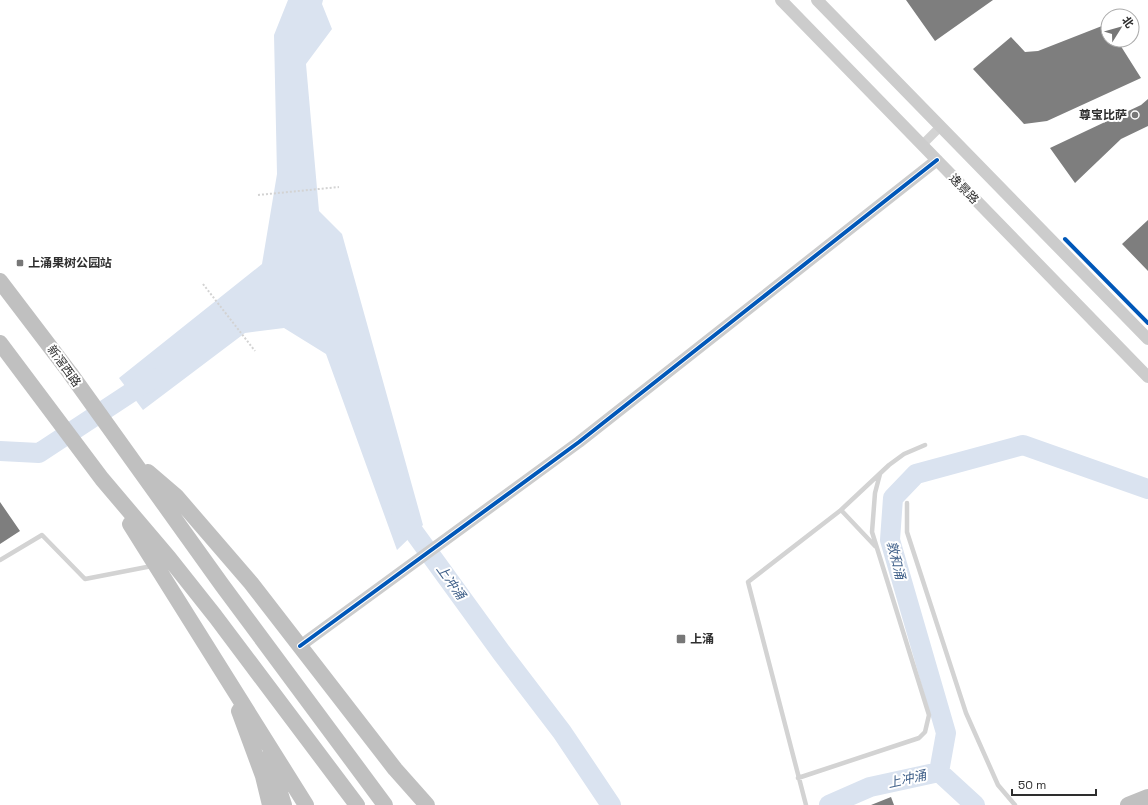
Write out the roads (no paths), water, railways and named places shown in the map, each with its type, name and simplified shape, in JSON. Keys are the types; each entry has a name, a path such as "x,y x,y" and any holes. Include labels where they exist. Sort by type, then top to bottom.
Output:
{"highway":[{"name":"新滘西路","path":"0,281 70,373 126,452"},
{"path":"0,342 102,479 169,558 215,616 357,805"},
{"path":"126,452 176,496 191,512 251,583 395,769 425,803"},
{"path":"126,452 222,585 385,805"},
{"path":"102,479 306,805"},
{"path":"216,663 240,715 263,776 270,805"},
{"path":"216,663 244,711 273,771 284,805"},
{"path":"1128,805 1148,797"}],"main road":[{"name":"逸景路","path":"781,0 1148,377"},
{"path":"817,0 1148,340"},
{"path":"300,646 579,442 937,160"}],"street":[{"path":"922,144 940,127"}],"lane":[{"path":"806,805 748,582 841,510 889,465 904,454 925,445"},
{"path":"798,778 919,738 925,732 929,715 872,532 875,493 880,473"},
{"path":"907,503 905,532 966,713 998,785 1014,805"},
{"path":"841,510 876,547"},
{"path":"0,560 42,535 84,579 156,566"}],"waterway":[{"path":"0,451 39,453 153,378"},
{"name":"敦和涌","path":"939,772 946,733 890,540 893,498 916,474 1023,445 1148,489"},
{"name":"上冲涌","path":"401,510 403,517 501,652 562,732 611,805"},
{"name":"上冲涌","path":"829,805 870,787 939,772 975,805"}],"place":[{"name":"尊宝比萨","path":"1135,115"},
{"name":"上涌果树公园站","path":"20,263"},
{"name":"上涌","path":"681,639"}]}
